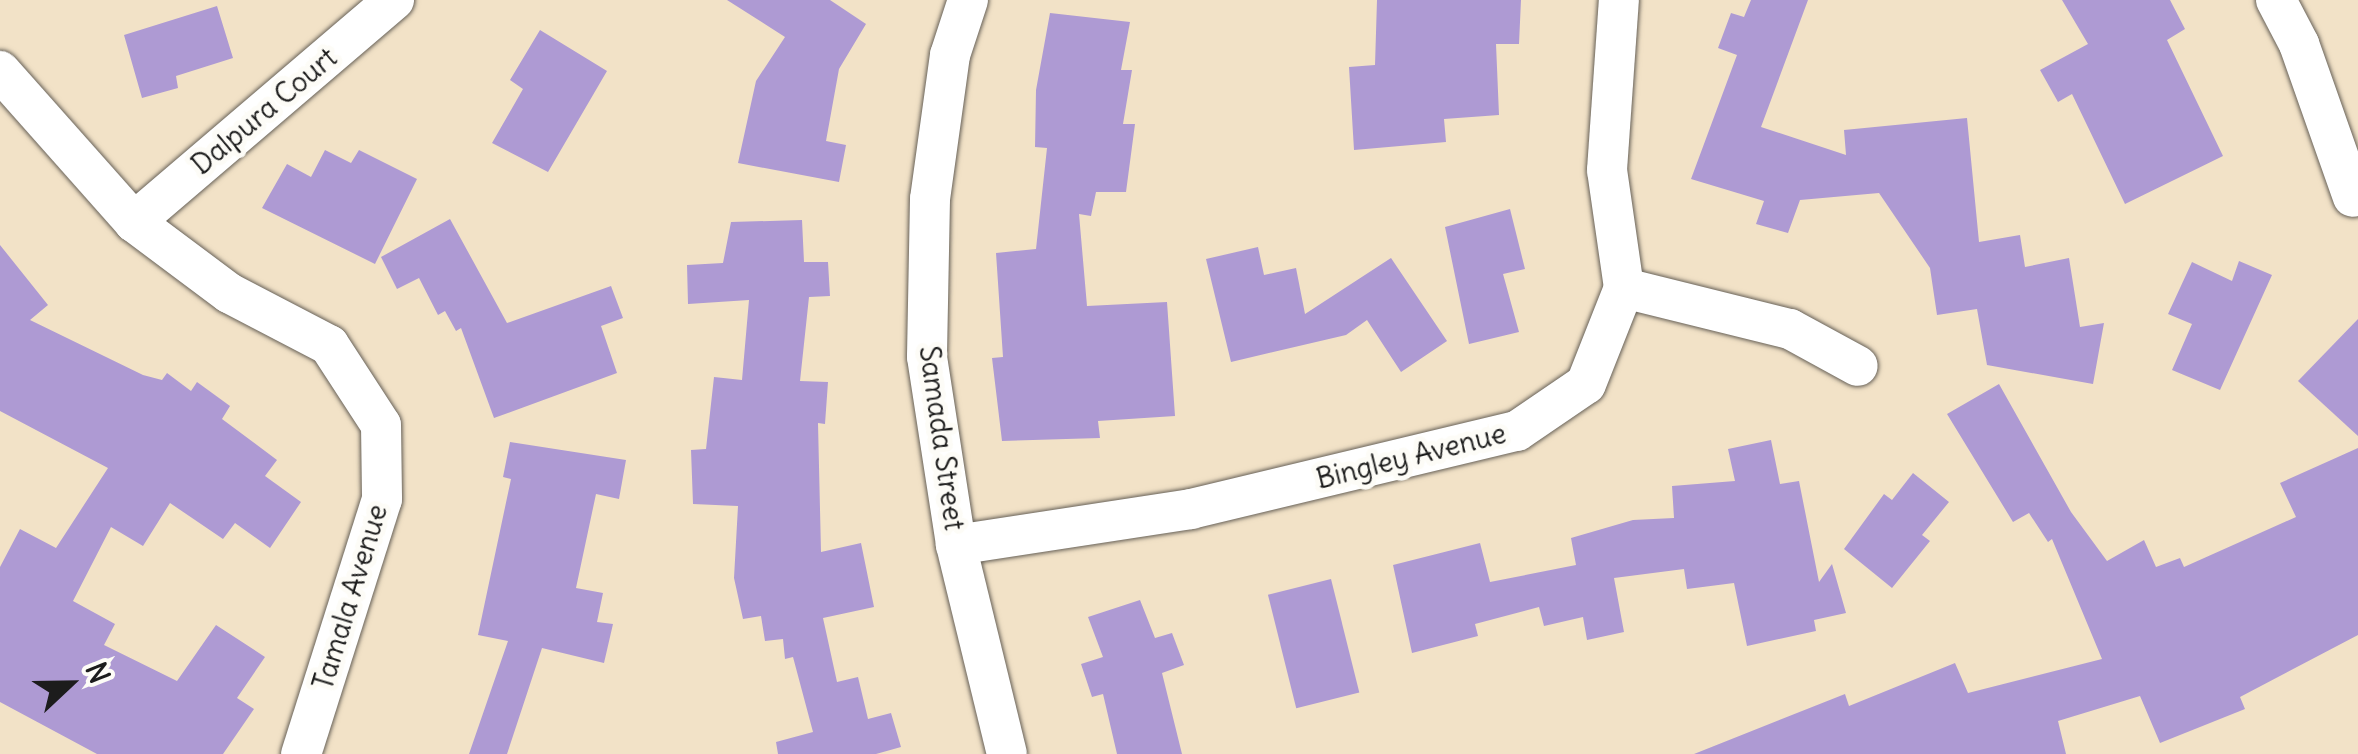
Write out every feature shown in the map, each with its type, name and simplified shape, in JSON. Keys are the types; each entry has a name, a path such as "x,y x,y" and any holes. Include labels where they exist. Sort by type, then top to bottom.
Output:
{"street":[{"name":"Dalpura Court","path":"134,222 394,0"},
{"name":"Samada Street","path":"968,0 950,56 930,199 927,357 956,545 1007,754"},
{"name":"Bingley Avenue","path":"956,545 1191,509 1517,431 1586,384 1624,288 1608,170 1618,0"},
{"path":"2276,0 2300,44 2353,197"},
{"name":"Tamala Avenue","path":"0,71 134,222 229,293 329,345 381,425 382,499 301,754"},
{"path":"1624,288 1790,329 1858,366"}],"building":[{"path":"727,0 830,0 866,24 839,69 826,141 846,145 839,182 738,163 756,81 785,37"},
{"path":"1377,0 1521,0 1519,44 1496,44 1499,115 1444,119 1446,142 1354,150 1349,67 1375,65"},
{"path":"1751,0 1808,0 1761,127 1846,155 1844,130 1967,118 1979,242 2020,235 2025,267 2069,258 2080,327 2104,323 2093,384 1987,365 1977,309 1937,315 1930,268 1879,193 1800,200 1788,233 1756,224 1764,201 1691,179 1737,55 1718,48 1731,13 1744,17"},
{"path":"2062,0 2170,0 2185,29 2167,40 2223,156 2125,204 2072,94 2058,102 2040,70 2088,44"},
{"path":"217,6 233,58 176,76 178,88 142,98 124,35"},
{"path":"1050,13 1130,22 1121,70 1132,70 1123,124 1135,124 1126,192 1096,192 1091,216 1079,214 1087,306 1167,302 1175,416 1098,421 1100,438 1002,441 992,358 1003,357 996,253 1036,249 1047,148 1035,147 1036,90"},
{"path":"540,30 607,71 548,172 492,143 523,89 510,80"},
{"path":"325,150 351,163 359,150 417,179 375,264 262,208 287,164 311,177"},
{"path":"1510,209 1525,269 1503,274 1519,332 1469,344 1445,227"},
{"path":"450,219 507,323 611,286 623,318 601,326 617,373 494,418 461,328 456,331 445,311 438,315 419,278 397,289 381,257"},
{"path":"802,220 804,262 828,262 830,296 809,297 800,381 828,382 825,424 818,423 821,552 861,543 874,607 823,618 837,682 858,677 868,719 891,713 901,747 876,754 778,754 776,742 813,732 793,657 785,659 783,639 765,641 761,616 743,619 734,578 738,506 693,504 691,450 706,449 714,377 742,380 749,300 688,304 687,265 723,263 731,222"},
{"path":"0,245 48,305 30,320 143,375 162,380 167,373 191,391 197,382 230,406 222,419 277,460 265,476 301,502 270,548 235,523 223,539 170,503 143,546 111,527 73,601 115,624 104,645 177,681 216,625 265,657 237,698 254,709 223,754 97,754 0,702 0,567 20,529 56,548 108,468 0,411"},
{"path":"1258,247 1264,275 1296,268 1305,314 1391,258 1447,341 1401,372 1367,320 1346,335 1231,362 1206,259"},
{"path":"2239,261 2272,275 2220,390 2172,370 2192,324 2168,314 2192,262 2232,281"},
{"path":"2358,319 2358,436 2298,381"},
{"path":"1999,384 2071,512 2107,561 2144,540 2156,567 2180,558 2184,567 2296,517 2280,483 2358,448 2358,635 2240,697 2245,709 2160,743 2140,696 2058,721 2066,754 1694,754 1845,694 1849,706 1955,663 1968,693 2102,659 2052,539 2048,542 2029,513 2013,522 1947,414"},
{"path":"1771,440 1780,484 1799,481 1819,582 1832,564 1846,613 1814,620 1816,631 1747,646 1734,583 1687,589 1684,569 1614,578 1624,632 1587,640 1583,617 1544,626 1539,607 1475,624 1478,636 1412,653 1393,565 1480,543 1490,582 1576,565 1571,538 1633,520 1674,518 1672,486 1735,481 1728,449"},
{"path":"510,442 626,460 619,499 596,494 576,588 603,593 597,622 613,624 604,663 542,648 507,754 469,754 508,641 478,635 511,479 503,477"},
{"path":"1913,473 1949,502 1922,535 1930,541 1892,588 1844,549 1884,494 1892,500"},
{"path":"1331,579 1359,693 1296,708 1268,595"},
{"path":"1140,600 1155,638 1172,633 1184,665 1162,673 1182,754 1117,754 1103,694 1092,697 1081,664 1103,657 1088,617"}]}
